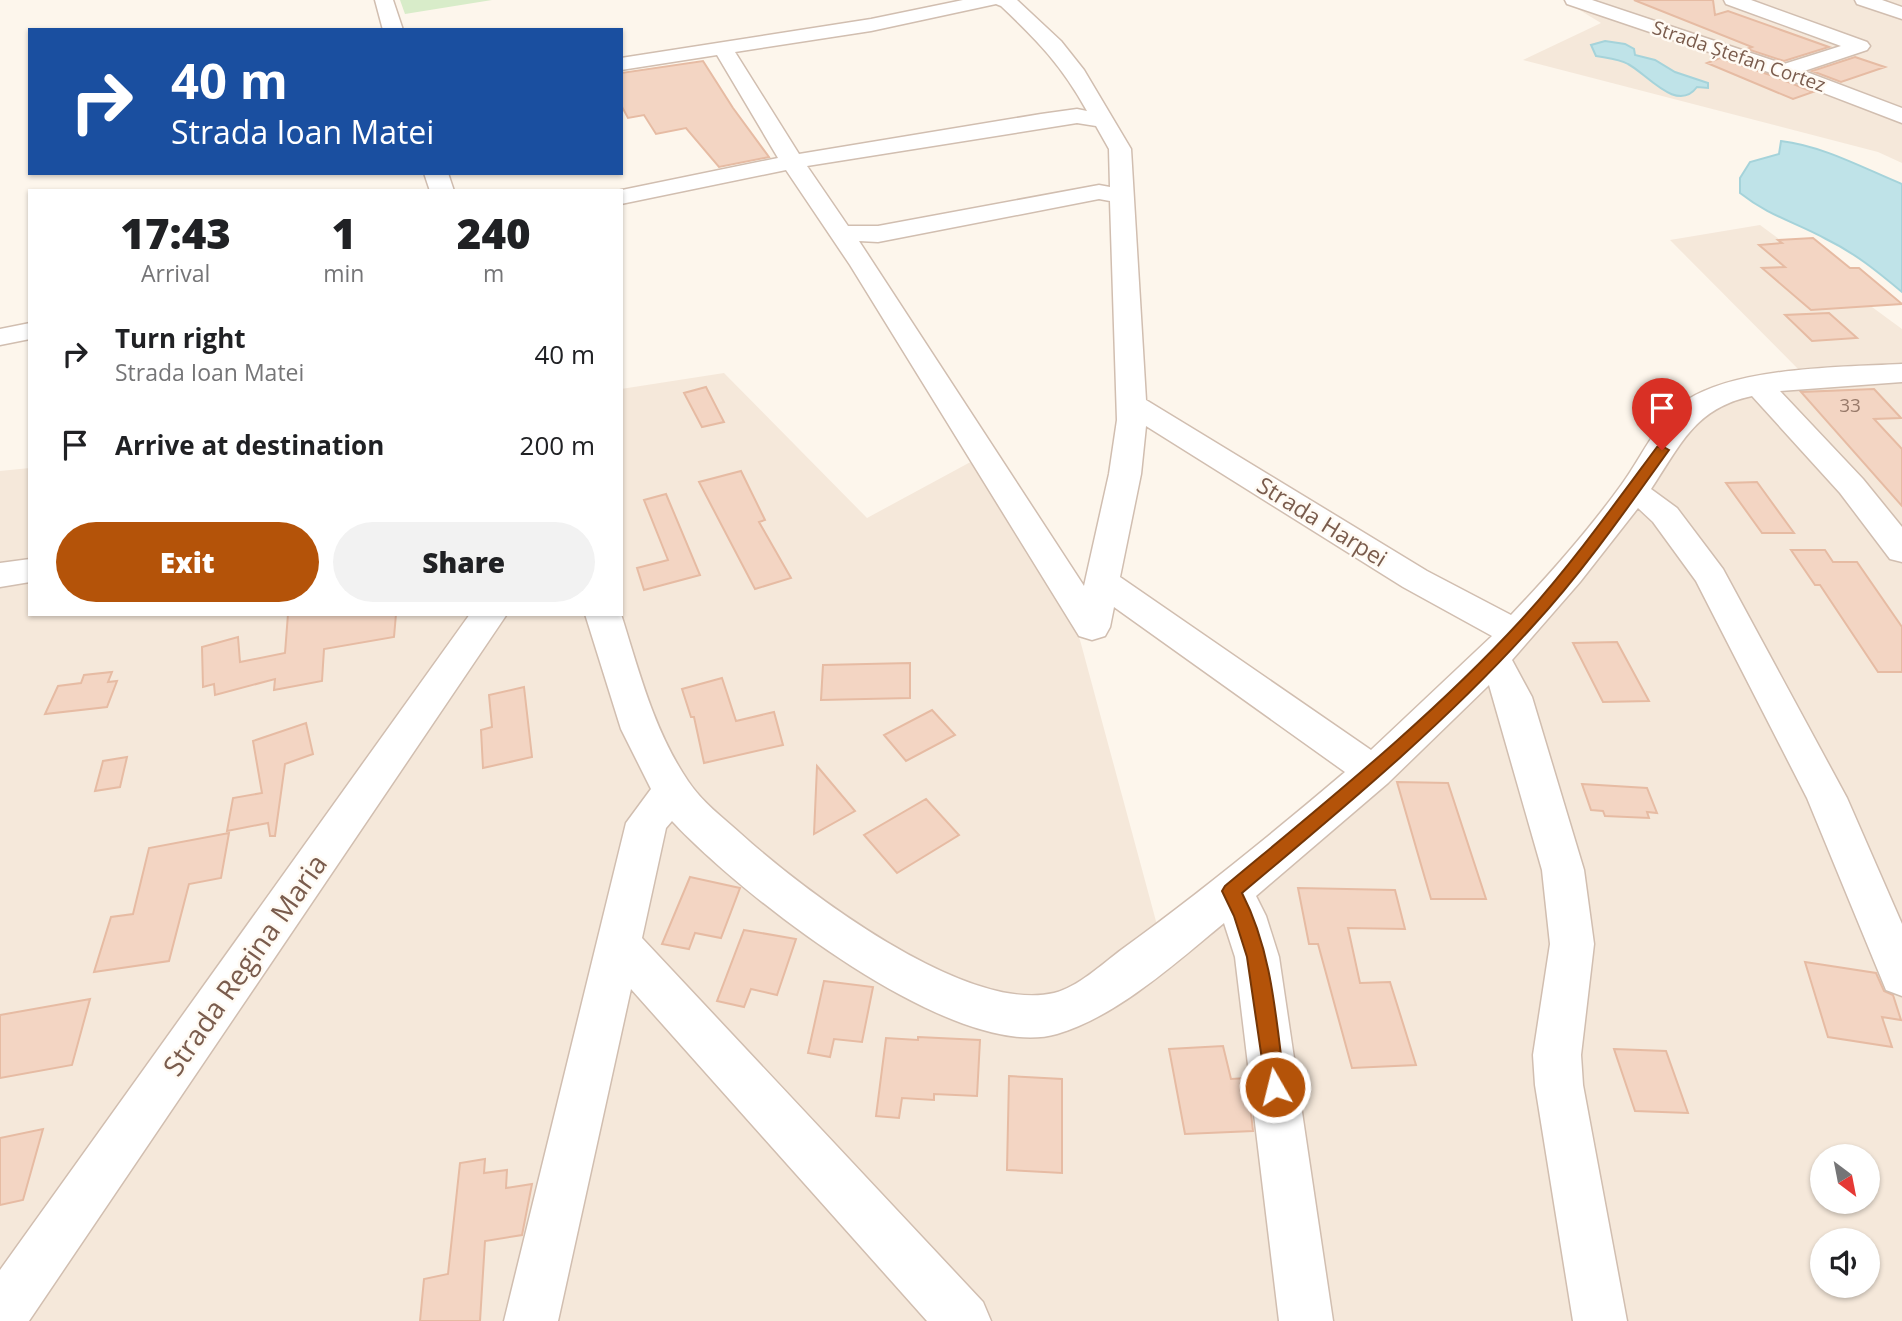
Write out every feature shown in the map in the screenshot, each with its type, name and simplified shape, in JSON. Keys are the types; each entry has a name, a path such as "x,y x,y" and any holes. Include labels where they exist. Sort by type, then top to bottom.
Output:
{"street":[{"path":"384,0 392,28"},
{"path":"623,64 871,25 990,0"},
{"path":"723,48 792,162 841,233 1092,627 1125,474 1132,420 1120,149 1077,74 1062,55 1008,2 1002,0"},
{"name":"Strada Ștefan Cortez","path":"1574,0 1784,71 1902,116"},
{"path":"1732,0 1860,46 1784,71"},
{"path":"1864,0 1902,13"},
{"path":"623,197 792,162 1077,116 1102,120"},
{"path":"841,233 891,232 1099,192 1122,196"},
{"path":"0,337 28,331"},
{"path":"604,616 640,731 672,791 760,879 821,925 915,978 992,1011 1045,1016 1074,1006 1193,923 1374,772 1504,647 1633,493 1676,428 1693,409 1723,393 1759,386 1844,376 1902,373"},
{"path":"1759,386 1830,463 1902,551"},
{"name":"Strada Harpei","path":"1131,404 1415,579 1504,647"},
{"path":"1633,493 1655,505 1665,515 1711,577 1827,798 1902,976"},
{"path":"0,575 28,570"},
{"path":"1102,581 1374,772"},
{"name":"Strada Regina Maria","path":"0,1315 488,616"},
{"path":"1504,647 1504,676 1513,697 1563,870 1572,944 1557,1055 1559,1085 1600,1321"},
{"path":"531,1321 647,824 672,791"},
{"path":"1231,891 1244,916 1257,957 1306,1321"},
{"path":"619,944 964,1321"}],"shaded area":[{"path":"1563,0 1902,0 1902,163 1878,152 1523,60 1601,23"},
{"path":"1760,225 1902,329 1902,1321 0,1321 0,471 28,468 28,616 623,616 623,389 724,373 867,518 989,452 1080,640 1160,936 1504,637 1705,393 1799,370 1670,240"}],"green space":[{"path":"400,0 492,0 405,14"}],"water":[{"path":"1605,41 1625,44 1634,49 1635,55 1655,60 1675,72 1708,83 1708,88 1697,87 1689,94 1680,96 1671,94 1628,64 1596,56 1591,45"},
{"path":"1781,141 1827,153 1902,184 1902,292 1847,250 1772,213 1740,193 1740,178 1750,162 1779,154"}],"building":[{"path":"1634,0 1713,0 1715,15 1728,11 1829,47 1784,61 1747,49 1752,47"},
{"path":"1855,57 1885,67 1841,82 1812,71"},
{"path":"1720,58 1813,92 1793,99 1707,63"},
{"path":"703,61 769,157 719,167 686,128 656,134 644,115 628,118 623,109 623,73"},
{"path":"1813,238 1850,268 1859,268 1902,304 1811,310 1762,268 1785,267 1759,245 1782,243 1778,240"},
{"path":"1829,313 1857,338 1812,341 1785,315"},
{"path":"706,387 724,422 702,427 684,393"},
{"path":"1874,389 1901,418 1874,419 1902,449 1902,506 1801,392"},
{"path":"741,471 765,520 759,522 791,578 755,589 699,482"},
{"path":"1757,482 1794,533 1762,533 1726,483"},
{"path":"666,494 700,575 644,590 637,568 668,560 644,500"},
{"path":"1791,550 1825,550 1833,562 1857,562 1902,627 1902,672 1878,672 1820,585 1815,585"},
{"path":"288,616 396,616 394,637 324,649 322,681 274,690 275,679 215,695 214,684 203,687 202,647 238,637 240,662 285,653"},
{"path":"1617,642 1649,701 1603,702 1573,643"},
{"path":"910,663 910,698 821,700 823,665"},
{"path":"112,672 108,682 117,681 107,707 45,714 58,686 81,683 84,675"},
{"path":"722,678 736,721 774,712 783,745 704,763 694,717 691,717 682,689"},
{"path":"524,687 532,757 483,768 481,730 492,727 489,695"},
{"path":"932,710 955,735 906,761 884,735"},
{"path":"306,723 313,754 285,764 275,836 270,836 268,823 227,831 233,798 262,793 253,741"},
{"path":"127,757 120,787 95,791 103,761"},
{"path":"817,766 855,811 814,834"},
{"path":"1397,782 1448,783 1486,899 1431,899"},
{"path":"1582,784 1647,788 1657,813 1647,812 1649,818 1605,816 1603,811 1591,810"},
{"path":"926,799 959,835 897,873 864,835"},
{"path":"229,833 221,878 189,884 169,961 94,972 111,917 133,914 149,848"},
{"path":"690,877 740,888 721,938 695,933 689,949 662,944"},
{"path":"1298,888 1395,890 1405,929 1348,928 1360,983 1390,982 1416,1065 1352,1068 1318,944 1309,944"},
{"path":"744,930 796,939 777,995 751,989 744,1007 717,1001"},
{"path":"1805,962 1876,973 1884,991 1893,995 1901,1020 1882,1017 1892,1047 1828,1037"},
{"path":"824,981 873,987 862,1042 834,1039 830,1057 808,1053"},
{"path":"90,999 72,1065 0,1078 0,1015"},
{"path":"918,1037 980,1040 977,1096 934,1094 934,1100 902,1098 899,1118 876,1116 886,1038 918,1040"},
{"path":"1223,1046 1231,1079 1247,1078 1253,1131 1185,1134 1169,1049"},
{"path":"1614,1049 1666,1051 1688,1113 1635,1111"},
{"path":"1009,1076 1062,1079 1062,1173 1007,1170"},
{"path":"43,1129 23,1200 0,1205 0,1138"},
{"path":"485,1159 484,1173 507,1170 506,1188 532,1184 522,1235 485,1241 480,1321 420,1321 424,1279 448,1274 460,1163"}],"route":[{"path":"1275,1087 1257,957 1244,916 1231,891 1374,772 1492,661 1529,621 1592,544 1633,493 1662,450"}]}
